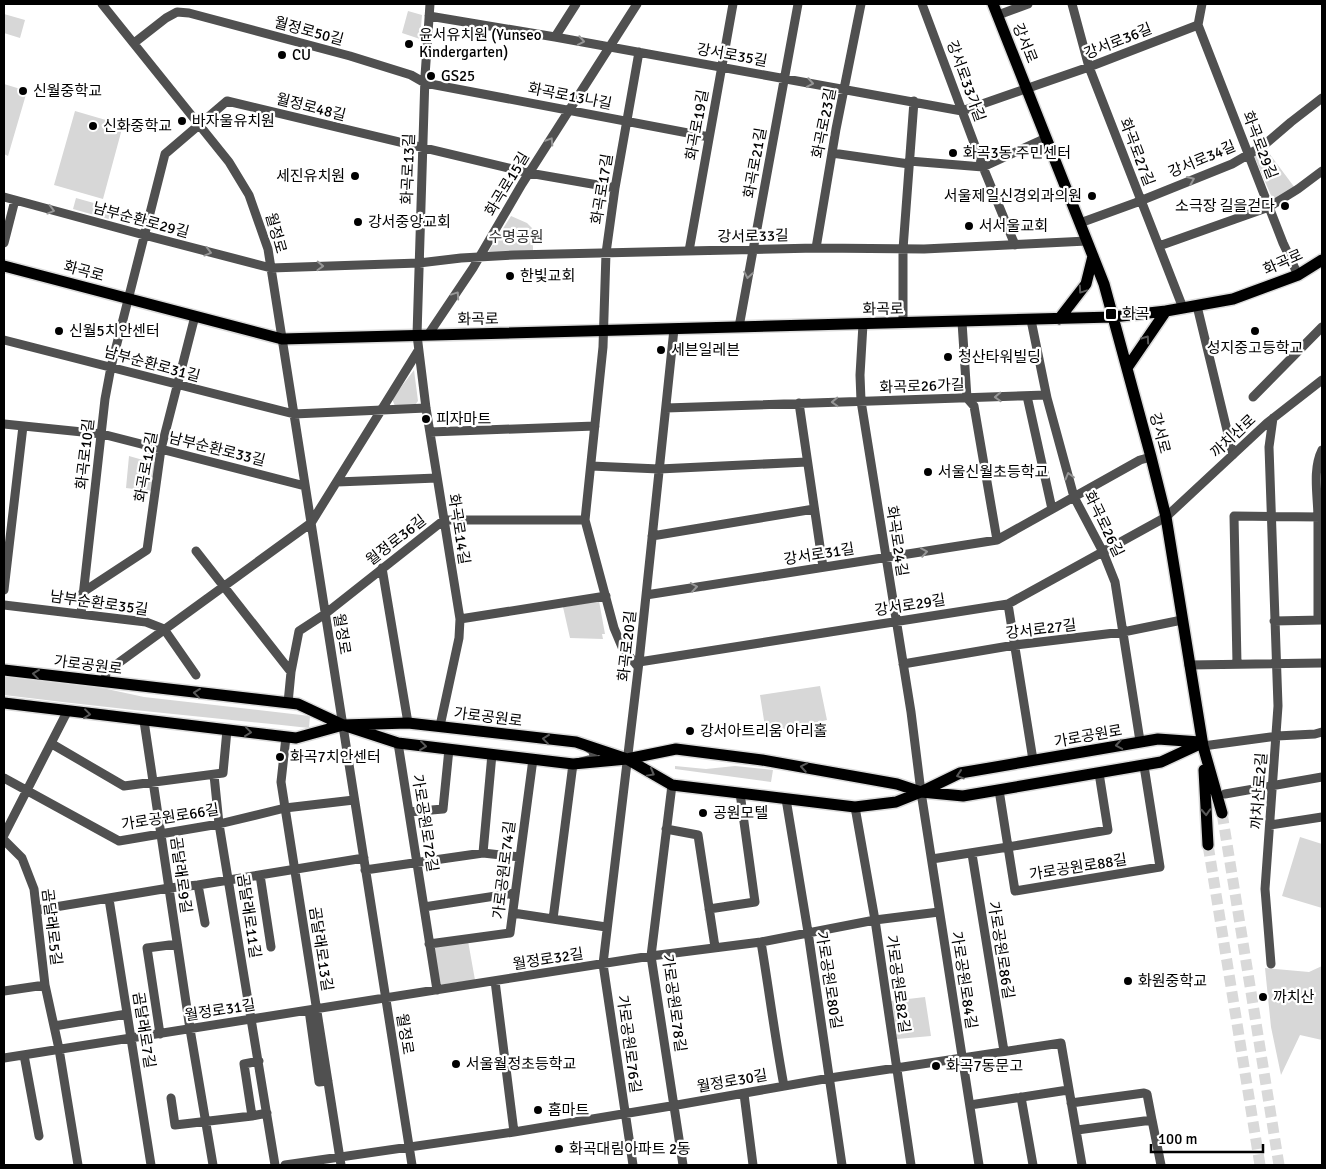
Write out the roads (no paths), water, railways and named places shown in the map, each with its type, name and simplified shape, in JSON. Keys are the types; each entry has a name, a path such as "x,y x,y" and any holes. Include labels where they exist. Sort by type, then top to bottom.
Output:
{"main road":[{"name":"강서로","path":"993,4 1104,284 1166,517 1203,744 1222,813"},
{"path":"1060,319 1086,284 1093,256"},
{"name":"화곡로","path":"4,266 282,339 1113,317 1166,311 1233,299 1298,274 1322,260"},
{"path":"1127,368 1166,311"},
{"name":"가로공원로","path":"4,670 293,703 343,725 398,743 572,764 627,759 676,749 762,760 897,784 920,792 963,796 1144,766 1161,762 1203,744"},
{"name":"가로공원로","path":"4,703 67,712 291,737 343,725 408,723 576,742 627,759 672,785 855,807 896,802 960,773 1158,739 1203,744"},
{"path":"291,737 315,729 318,722 312,713 293,703"},
{"path":"398,743 384,732 391,726 408,723"},
{"name":"강서로","path":"1203,744 1208,845"}],"street":[{"name":"월정로","path":"102,4 230,162 249,195 268,249 412,1165"},
{"name":"화곡로13길","path":"423,335 418,262 430,4"},
{"path":"555,37 576,4"},
{"name":"화곡로15길","path":"423,335 480,257 529,173 637,4"},
{"name":"화곡로19길","path":"689,251 733,4"},
{"name":"화곡로21길","path":"739,327 798,4"},
{"name":"화곡로23길","path":"816,248 861,4"},
{"name":"강서로33가길","path":"922,4 983,167 1015,245"},
{"name":"강서로","path":"998,16 1028,4"},
{"name":"화곡로27길","path":"1072,4 1089,67 1183,308"},
{"path":"1198,25 1202,4"},
{"name":"월정로50길","path":"134,43 166,18 177,12 189,13 350,56 410,75 425,83"},
{"name":"강서로35길","path":"429,16 962,110 1027,90"},
{"name":"강서로36길","path":"1027,90 1198,25"},
{"name":"화곡로29길","path":"1198,25 1283,244 1298,274"},
{"name":"화곡로17길","path":"585,520 604,347 606,253 615,188 639,52"},
{"name":"화곡로13나길","path":"425,83 709,137"},
{"name":"강서로34길","path":"1080,223 1232,164 1263,146 1322,98"},
{"name":"월정로48길","path":"200,124 227,101 422,149"},
{"path":"903,323 903,249 914,101"},
{"path":"144,235 165,154 200,124"},
{"path":"832,153 909,163 983,167 1046,138"},
{"path":"422,149 529,173 615,188"},
{"path":"1159,246 1269,207 1322,171"},
{"name":"남부순환로29길","path":"4,196 271,268 418,262"},
{"path":"4,243 15,200"},
{"name":"화곡로10길","path":"81,614 105,399 111,367 144,235"},
{"name":"강서로33길","path":"418,262 480,257 606,253 816,248 903,249 1087,241"},
{"path":"1197,306 1233,455"},
{"name":"화곡로12길","path":"83,592 146,550 161,449 195,316"},
{"name":"화곡로26길","path":"1031,320 1046,395 1074,497 1103,552 1115,582 1140,742"},
{"path":"962,322 967,398 974,406 997,540"},
{"name":"화곡로24길","path":"864,324 860,375 862,401 903,664 920,792"},
{"path":"1253,397 1322,327"},
{"name":"화곡로20길","path":"627,759 639,664 674,329"},
{"name":"화곡로14길","path":"423,335 418,351 460,619 459,638 440,726"},
{"name":"남부순환로31길","path":"4,340 294,414 426,408"},
{"path":"105,682 106,672 311,523 418,351"},
{"name":"까치산로","path":"1166,517 1273,418 1322,380"},
{"name":"화곡로26가길","path":"666,408 1046,395"},
{"path":"1027,396 1052,509"},
{"path":"799,403 823,568"},
{"name":"까치산로2길","path":"1271,964 1265,889 1278,706 1269,447 1273,418"},
{"name":"남부순환로33길","path":"4,424 102,434 305,486"},
{"path":"4,590 23,426"},
{"path":"430,432 595,426"},
{"path":"1274,621 1320,620 1320,517 1316,474 1318,458 1322,450"},
{"name":"강서로31길","path":"646,595 997,540 1140,460 1151,457"},
{"path":"591,466 660,469 808,462"},
{"path":"337,482 437,478"},
{"path":"652,536 814,509"},
{"path":"1236,664 1234,516 1320,517"},
{"name":"강서로29길","path":"639,664 1008,604 1166,517"},
{"name":"월정로36길","path":"326,614 444,520 585,520"},
{"path":"585,520 614,628 622,647 639,664"},
{"path":"196,551 291,672"},
{"path":"382,568 408,723"},
{"path":"460,619 606,596"},
{"path":"1008,604 1033,760"},
{"name":"남부순환로35길","path":"4,605 146,622 164,629 196,675"},
{"path":"293,703 291,672 299,631 326,614"},
{"name":"강서로27길","path":"903,664 1015,645 1123,632 1182,620"},
{"path":"1189,665 1322,662"},
{"path":"4,835 67,712"},
{"name":"곰달래로9길","path":"144,721 190,1029 213,1165"},
{"path":"52,744 124,786 223,773 227,730"},
{"path":"1203,744 1322,732"},
{"name":"곰달래로13길","path":"291,737 281,782 313,1010 318,1082 328,1081 340,1161"},
{"path":"553,919 572,764 588,761 594,756 593,751 576,742"},
{"name":"가로공원로72길","path":"398,743 436,990"},
{"path":"409,812 443,810 449,749"},
{"path":"483,853 492,754"},
{"name":"가로공원로74길","path":"429,944 510,933 533,759"},
{"name":"가로공원로76길","path":"627,759 603,964 634,1165"},
{"name":"가로공원로88길","path":"999,790 1015,891 1160,867 1144,766"},
{"name":"가로공원로88길","path":"1008,847 1108,830 1099,773"},
{"name":"곰달래로11길","path":"214,775 219,824 275,1165"},
{"path":"1225,794 1322,776"},
{"name":"가로공원로66길","path":"4,778 120,841 219,824 285,808 354,800"},
{"name":"가로공원로78길","path":"672,785 651,956 683,1165"},
{"name":"가로공원로84길","path":"920,792 979,1165"},
{"path":"709,909 755,902 740,793"},
{"name":"가로공원로80길","path":"786,799 808,932 842,1165"},
{"name":"가로공원로82길","path":"855,807 875,920 911,1165"},
{"path":"1270,825 1322,817"},
{"path":"666,830 698,835 715,947"},
{"name":"곰달래로5길","path":"4,840 22,858 34,889 45,985 59,1049 78,1165"},
{"path":"932,859 1008,847"},
{"path":"365,870 483,853 520,857"},
{"name":"가로공원로86길","path":"972,854 1004,1051"},
{"path":"37,910 364,858"},
{"path":"260,875 271,947"},
{"path":"198,885 205,923"},
{"path":"424,908 516,892"},
{"name":"곰달래로7길","path":"109,899 151,1165"},
{"name":"월정로32길","path":"386,998 651,956 761,942 875,920 939,912"},
{"path":"513,913 606,927"},
{"path":"761,942 772,1022 784,1086"},
{"path":"160,1034 147,948 177,944"},
{"path":"495,981 514,1132"},
{"path":"4,992 45,985"},
{"name":"월정로31길","path":"59,1049 386,998"},
{"path":"54,1026 127,1014"},
{"name":"월정로30길","path":"285,1165 340,1161 409,1146 514,1132 830,1078 1061,1043 1068,1090"},
{"path":"4,1058 59,1049"},
{"path":"24,1055 38,1136"},
{"path":"252,1116 244,1064 259,1061"},
{"path":"970,1105 1068,1090 1077,1130 1082,1165"},
{"path":"744,1094 753,1165"},
{"path":"1071,1103 1147,1094 1161,1165"},
{"path":"1021,1097 1033,1165"},
{"path":"171,1098 174,1126 205,1120 267,1113"},
{"path":"1077,1130 1152,1120"}],"tunnel":[{"path":"1222,813 1279,1165"},
{"path":"1208,845 1260,1165"}],"place":[{"name":"윤서유치원 (Yunseo Kindergarten)","path":"409,44"},
{"name":"CU","path":"282,55"},
{"name":"GS25","path":"431,76"},
{"name":"신월중학교","path":"23,91"},
{"name":"바자울유치원","path":"182,121"},
{"name":"신화중학교","path":"93,126"},
{"name":"화곡3동 주민센터","path":"953,153"},
{"name":"세진유치원","path":"355,176"},
{"name":"서울제일신경외과의원","path":"1092,196"},
{"name":"소극장 길을걷다","path":"1285,206"},
{"name":"강서중앙교회","path":"358,222"},
{"name":"서서울교회","path":"969,226"},
{"name":"한빛교회","path":"510,276"},
{"name":"화곡","path":"1111,314"},
{"name":"신월5치안센터","path":"59,331"},
{"name":"성지중고등학교","path":"1255,331"},
{"name":"세븐일레븐","path":"661,350"},
{"name":"청산타워빌딩","path":"948,357"},
{"name":"피자마트","path":"426,419"},
{"name":"서울신월초등학교","path":"928,472"},
{"name":"강서아트리움 아리홀","path":"690,731"},
{"name":"화곡7치안센터","path":"280,757"},
{"name":"공원모텔","path":"703,813"},
{"name":"화원중학교","path":"1128,981"},
{"name":"까치산","path":"1263,997"},
{"name":"서울월정초등학교","path":"456,1064"},
{"name":"화곡7동문고","path":"936,1066"},
{"name":"홈마트","path":"538,1110"},
{"name":"화곡대림아파트 2동","path":"559,1149"}],"park label":[{"name":"수명공원","path":"516,237"}]}
